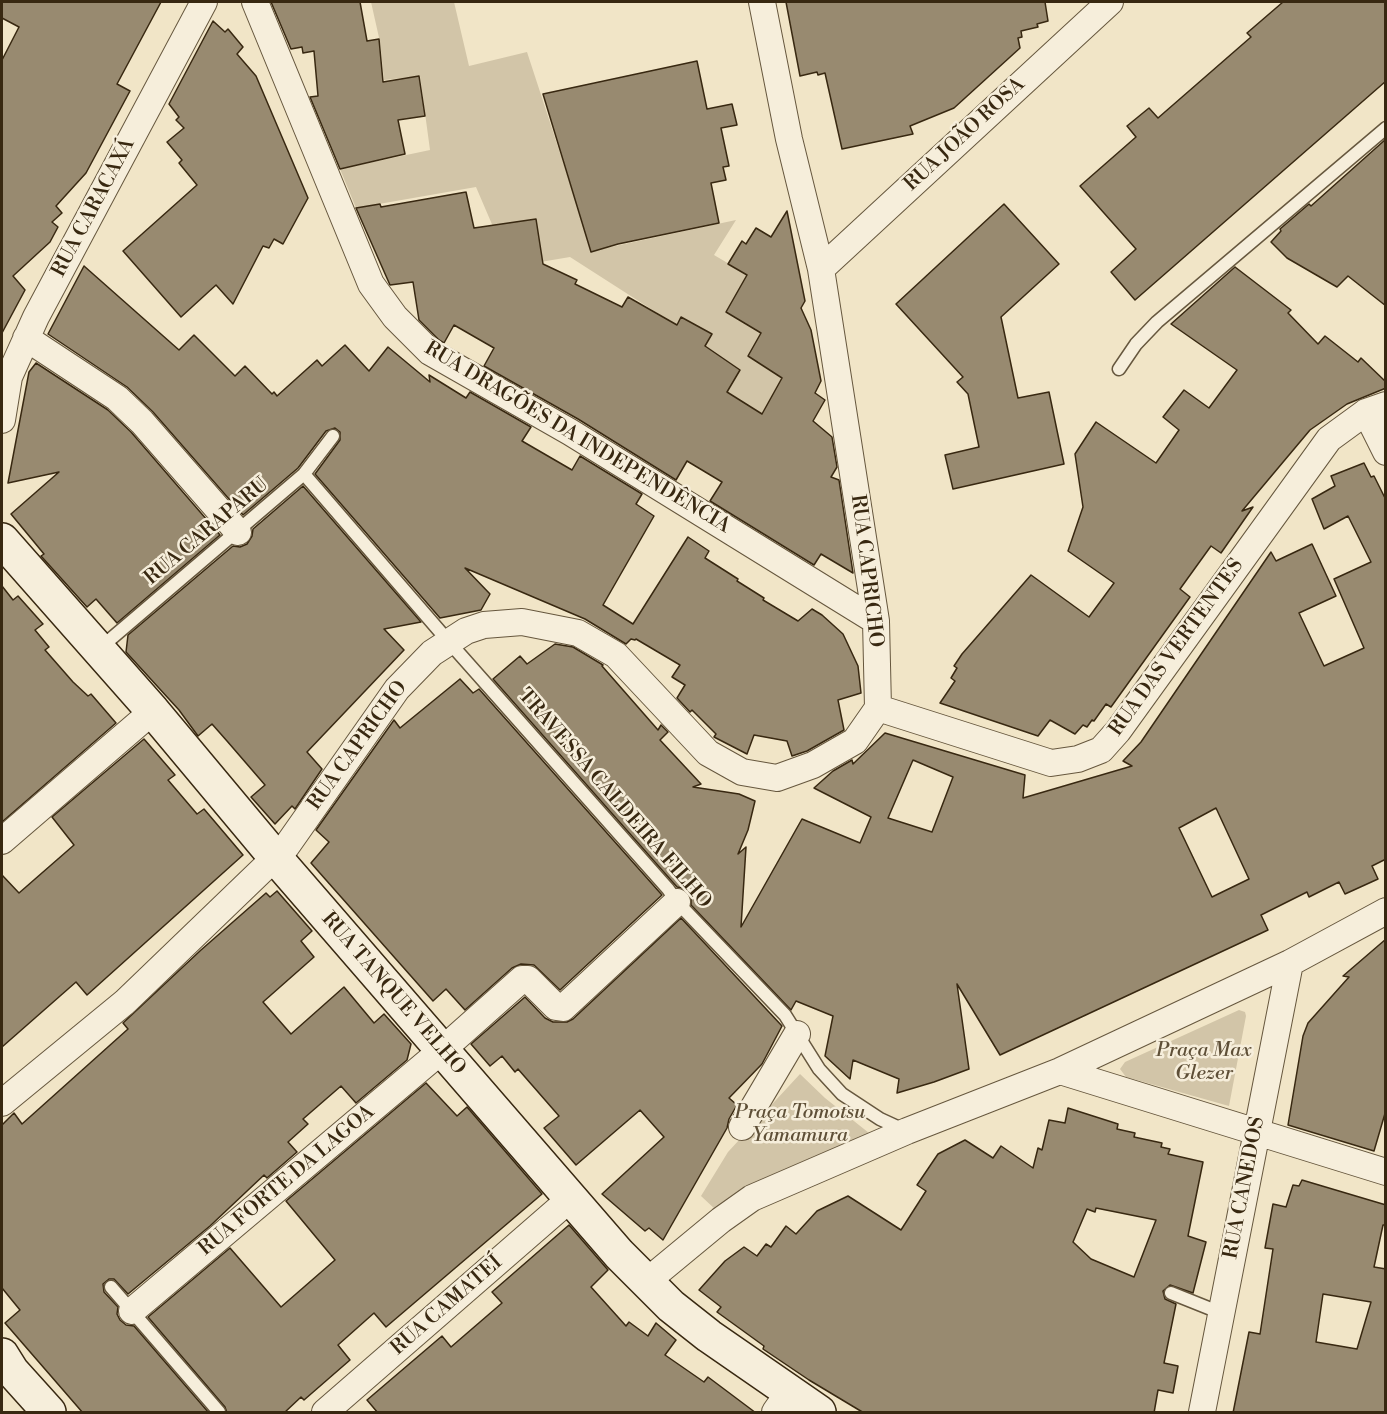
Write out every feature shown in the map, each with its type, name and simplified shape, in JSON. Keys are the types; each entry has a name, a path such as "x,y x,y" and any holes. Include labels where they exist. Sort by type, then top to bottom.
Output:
{"street":[{"name":"RUA CARACAXÁ","path":"2,420 9,377 26,338 204,2"},
{"name":"RUA DRAGÕES DA INDEPENDÊNCIA","path":"255,2 371,284 395,317 430,352 570,432 876,621"},
{"name":"RUA CAPRICHO","path":"2,1103 124,1002 286,847 397,689 432,652 466,631 484,625 522,622 578,633 616,655 708,753 742,772 777,778 813,765 855,741 878,708 876,621 820,269 789,139 762,2"},
{"name":"RUA JOÃO ROSA","path":"820,269 1110,2"},
{"path":"26,338 117,398 142,422 238,532"},
{"path":"1376,409 1386,452"},
{"name":"RUA DAS VERTENTES","path":"878,708 1051,763 1078,759 1101,750 1118,731 1329,439 1376,409"},
{"name":"RUA TANQUE VELHO","path":"2,540 153,711 441,1051 646,1282 782,1402 819,1413"},
{"path":"2,841 153,711"},
{"name":"RUA FORTE DA LAGOA","path":"132,1311 441,1051 522,979 528,979 556,1007 563,1008 677,902"},
{"path":"646,1282 721,1220 752,1198 907,1131 1060,1071 1290,963 1386,911"},
{"name":"RUA CANEDOS","path":"1202,1413 1290,963"},
{"path":"742,1127 797,1034"},
{"path":"1060,1071 1386,1172"},
{"name":"RUA CAMATEÍ","path":"325,1413 570,1199"},
{"path":"5,1363 49,1413"}],"lane":[{"path":"1119,369 1136,344 1157,322 1386,128"},
{"name":"RUA CARAPARU","path":"99,649 304,474 333,436"},
{"name":"TRAVESSA CALDEIRA FILHO","path":"304,474 677,902 785,1015 819,1069 842,1094 880,1119 907,1131"},
{"path":"111,1287 219,1413"},
{"path":"1171,1293 1221,1313"}],"green space":[{"path":"371,2 454,2 469,66 527,52 592,251 736,220 714,255 748,275 726,312 761,333 748,356 783,378 762,414 726,393 740,370 705,346 712,334 681,318 676,325 570,257 499,269 497,236 476,187 356,208 340,169 430,150 420,76 384,80 380,42"},
{"name":"Praça Max Glezer","path":"1239,1010 1245,1012 1246,1016 1229,1106 1126,1077 1120,1069 1125,1062"},
{"name":"Praça Tomotsu Yamamura","path":"800,1074 825,1098 869,1133 767,1177 717,1211 701,1196 728,1152"}],"building":[{"path":"2,2 161,2 117,84 130,91 86,173 56,206 62,213 52,222 58,227 50,242 13,276 25,290 2,333 2,60 19,27 2,18"},
{"path":"271,2 360,2 367,41 379,39 383,82 419,76 425,116 398,120 405,154 340,169 310,97 318,96 314,51 303,53 302,47 291,49"},
{"path":"786,2 1045,2 1048,21 1037,24 1038,27 1021,31 1022,37 1018,38 1020,48 954,108 910,126 913,134 842,149 825,73 818,75 817,72 800,76"},
{"path":"1283,2 1386,2 1386,81 1135,300 1111,272 1136,249 1080,186 1136,137 1127,126 1149,108 1158,118 1251,37 1247,33"},
{"path":"213,21 225,32 228,29 243,47 237,54 256,76 308,198 283,244 274,239 269,248 263,246 233,304 216,285 181,317 123,251 197,185 179,163 182,160 167,142 184,128 176,120 179,117 169,104"},
{"path":"697,61 707,109 732,104 737,125 721,128 729,166 723,167 726,180 711,183 719,223 618,244 591,252 543,94"},
{"path":"1386,139 1386,306 1348,276 1337,287 1287,258 1271,242 1281,231 1280,229 1309,204 1311,206"},
{"path":"466,192 474,228 536,219 543,264 577,280 575,284 622,307 628,297 677,325 681,317 712,334 705,346 740,370 727,392 762,414 782,378 748,356 761,333 726,312 747,275 728,264 742,241 746,244 756,228 771,237 787,211 805,301 801,308 811,330 821,381 815,393 825,400 813,421 832,437 837,467 831,477 839,480 853,573 821,554 814,565 710,501 722,482 687,461 676,480 578,419 484,366 494,348 454,325 444,343 439,340 419,320 413,282 390,285 356,208 380,204 381,207"},
{"path":"1004,204 1059,264 1001,317 1018,398 1049,392 1064,464 953,489 945,455 979,447 968,394 957,382 963,377 896,304"},
{"path":"84,266 179,350 194,335 235,376 245,366 272,394 274,392 277,396 317,360 322,366 345,345 369,371 388,347 430,382 429,375 466,398 470,392 531,427 522,441 572,470 580,456 642,494 636,504 654,516 603,605 633,624 688,537 709,551 705,558 738,579 737,581 764,598 763,600 798,621 812,609 843,634 858,666 861,693 838,700 844,730 807,751 792,756 787,741 754,735 747,754 714,737 716,734 677,698 685,685 672,677 680,665 636,639 631,639 626,644 585,619 465,568 490,594 481,610 440,618 315,474 340,440 340,432 335,428 326,431 298,468 243,515 153,412 127,387 48,334"},
{"path":"1235,267 1291,310 1288,313 1318,344 1325,336 1358,362 1361,358 1386,382 1386,388 1347,404 1310,430 1242,511 1253,507 1221,553 1211,546 1180,589 1190,597 1111,707 1106,704 1087,727 1083,725 1075,734 1050,720 1038,736 940,703 955,681 951,678 957,668 954,666 962,654 1031,575 1089,617 1114,583 1068,551 1083,507 1075,454 1096,422 1156,463 1179,430 1163,417 1184,390 1209,408 1237,370 1171,324"},
{"path":"36,363 108,410 131,432 220,535 117,623 96,599 87,607 41,556 44,554 11,514 59,472 8,483 29,372"},
{"path":"1364,463 1371,477 1374,476 1386,500 1386,859 1372,866 1378,879 1345,894 1339,882 1309,897 1307,892 1261,915 1268,930 1000,1055 957,984 969,1069 897,1093 899,1079 853,1060 850,1079 825,1056 833,1016 796,1001 791,1010 691,905 688,892 677,887 493,679 520,656 527,664 555,644 573,647 603,665 658,730 661,725 668,732 660,740 701,784 693,787 739,794 755,801 748,830 738,854 746,847 741,927 802,819 860,843 871,817 814,788 833,771 852,760 853,764 885,733 1025,775 1023,798 1132,766 1123,761 1141,742 1271,552 1276,561 1312,544 1336,596 1299,613 1324,666 1364,648 1334,579 1371,562 1348,516 1324,529 1312,499 1335,486 1331,476","holes":["913,760 953,777 932,832 888,818","1216,808 1249,879 1212,897 1179,828"]},
{"path":"303,486 421,622 384,629 404,650 307,752 322,769 295,809 292,806 275,824 251,797 265,785 227,741 212,724 198,736 179,710 126,652 128,635 233,546 240,547 247,544 253,529"},
{"path":"2,586 13,600 18,596 43,624 35,630 49,647 45,650 73,682 88,696 91,694 116,723 2,822"},
{"path":"460,679 473,693 479,689 662,895 560,990 534,965 521,964 512,968 465,1010 446,989 433,1001 311,863 329,842 316,830 394,720 400,728"},
{"path":"144,739 175,775 168,780 197,814 204,809 243,855 87,995 76,982 2,1047 2,875 19,893 74,845 52,817"},
{"path":"277,891 312,931 301,941 314,957 263,1002 291,1034 344,987 374,1023 384,1014 411,1044 407,1060 356,1103 341,1086 303,1119 308,1124 288,1142 297,1152 267,1178 264,1175 210,1226 128,1294 114,1279 109,1279 103,1284 104,1292 118,1307 117,1314 120,1320 126,1325 134,1326 209,1413 83,1413 5,1323 20,1310 2,1288 2,1125 14,1113 22,1124 128,1029 123,1023 201,950 266,893 270,897"},
{"path":"681,918 782,1026 762,1064 729,1098 737,1105 727,1128 663,1240 649,1228 645,1231 602,1194 664,1137 640,1110 576,1165 544,1128 559,1116 518,1069 515,1072 502,1056 490,1066 471,1044 525,997 545,1018 553,1022 567,1022 573,1019"},
{"path":"1386,939 1386,1110 1374,1151 1288,1125 1303,1036 1308,1023 1349,977 1343,976"},
{"path":"426,1083 457,1116 467,1107 542,1194 386,1327 374,1313 338,1345 350,1360 304,1400 301,1397 284,1413 227,1413 225,1407 148,1317 230,1248 281,1307 335,1260 286,1201"},
{"path":"1068,1108 1118,1124 1117,1129 1135,1133 1134,1137 1162,1143 1161,1147 1170,1149 1168,1154 1203,1162 1188,1236 1206,1242 1193,1293 1170,1285 1163,1291 1165,1299 1176,1304 1164,1363 1178,1366 1173,1393 1158,1390 1154,1413 864,1413 763,1349 764,1346 717,1312 721,1307 699,1290 725,1261 744,1247 757,1256 766,1244 771,1247 786,1226 796,1234 817,1211 848,1196 901,1230 926,1191 917,1185 938,1154 965,1140 993,1158 1001,1146 1033,1168 1038,1148 1042,1150 1049,1120 1065,1123","holes":["1096,1208 1156,1220 1134,1277 1091,1259 1073,1242 1087,1209 1095,1212"]},
{"path":"1302,1180 1386,1205 1386,1225 1383,1225 1374,1267 1386,1269 1386,1413 1233,1413 1249,1332 1260,1334 1273,1249 1265,1248 1273,1204 1286,1207 1293,1185 1299,1186","holes":["1323,1294 1371,1302 1357,1349 1316,1342"]},
{"path":"569,1225 608,1270 591,1287 626,1326 629,1322 648,1336 656,1323 676,1340 665,1355 704,1382 708,1377 756,1413 378,1413 367,1400 442,1336 451,1347 502,1303 492,1292"}]}
